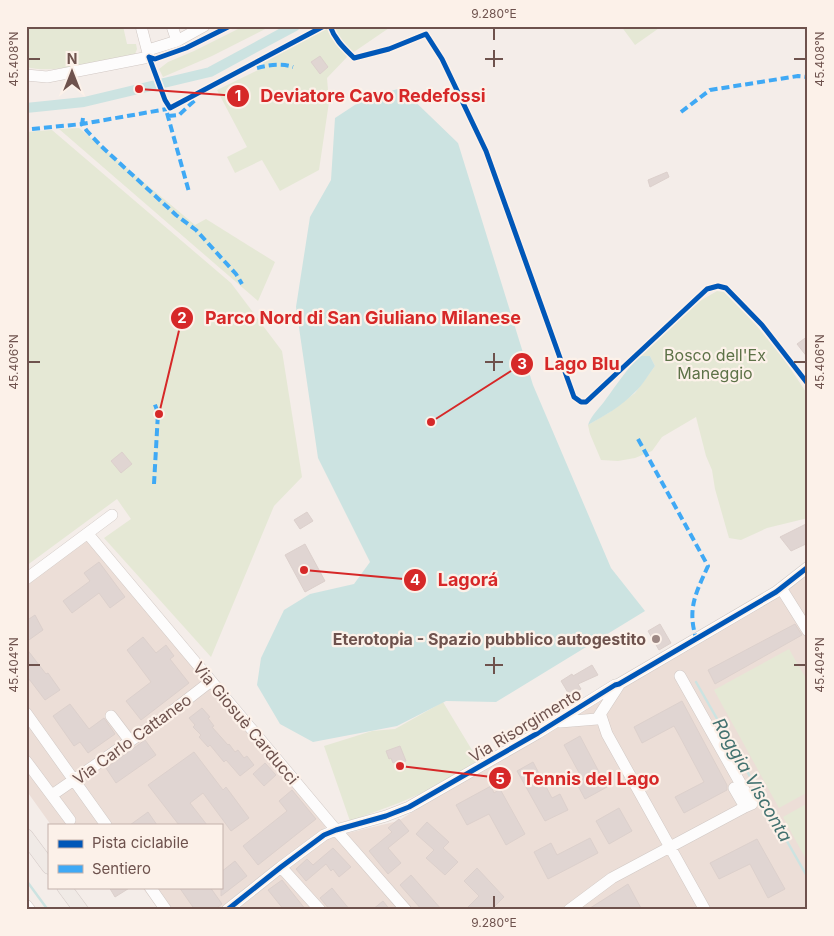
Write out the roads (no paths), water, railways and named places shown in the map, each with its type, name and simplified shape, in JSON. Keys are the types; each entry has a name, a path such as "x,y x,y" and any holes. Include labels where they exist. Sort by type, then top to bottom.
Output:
{"main road":[{"path":"26,836 48,866"},
{"path":"65,888 81,910"}],"street":[{"path":"141,26 149,54"},
{"path":"172,26 177,41"},
{"path":"26,75 47,78 149,54 204,26"},
{"path":"26,579 112,514"},
{"name":"Via Giosuè Carducci","path":"88,534 336,830 406,910"},
{"name":"Via Risorgimento","path":"227,910 317,839 336,830 374,820 409,807 781,588 808,567"},
{"path":"781,588 808,631"},
{"path":"569,910 612,878 752,804 680,676"},
{"name":"Via Carlo Cattaneo","path":"52,795 130,741 211,681"},
{"name":"Via Risorgimento","path":"555,722 596,716 619,684"},
{"name":"Via Risorgimento","path":"587,702 582,712 596,716"},
{"name":"Via Risorgimento","path":"587,702 598,702 596,716"},
{"path":"26,713 105,824"},
{"path":"111,716 130,741"},
{"path":"596,716 671,846 705,910"},
{"path":"26,761 70,820"},
{"path":"734,788 745,807"},
{"path":"281,866 320,910"},
{"path":"151,888 166,910"},
{"path":"26,905 30,910"}],"water":[{"path":"401,88 458,143 533,385 611,568 645,611 496,702 446,701 397,726 313,742 280,724 257,685 261,658 284,610 310,594 354,584 370,562 318,458 296,307 310,217 331,180 335,118 364,99"},
{"path":"640,356 650,356 655,366 643,383 619,406 588,425 626,371"}],"waterway":[{"path":"26,108 84,102 210,72 295,26"},
{"name":"Roggia Visconta","path":"696,682 808,878"},
{"path":"26,880 48,910"}],"place":[{"name":"Deviatore Cavo Redefossi","path":"139,89"},
{"name":"Parco Nord di San Giuliano Milanese","path":"159,414"},
{"name":"Lago Blu","path":"431,422"},
{"name":"Lagorá","path":"304,570"},
{"name":"Eterotopia - Spazio pubblico autogestito","path":"656,639"},
{"name":"Tennis del Lago","path":"400,766"}],"park label":[{"name":"Bosco dell'Ex Maneggio","path":"715,364"}]}
